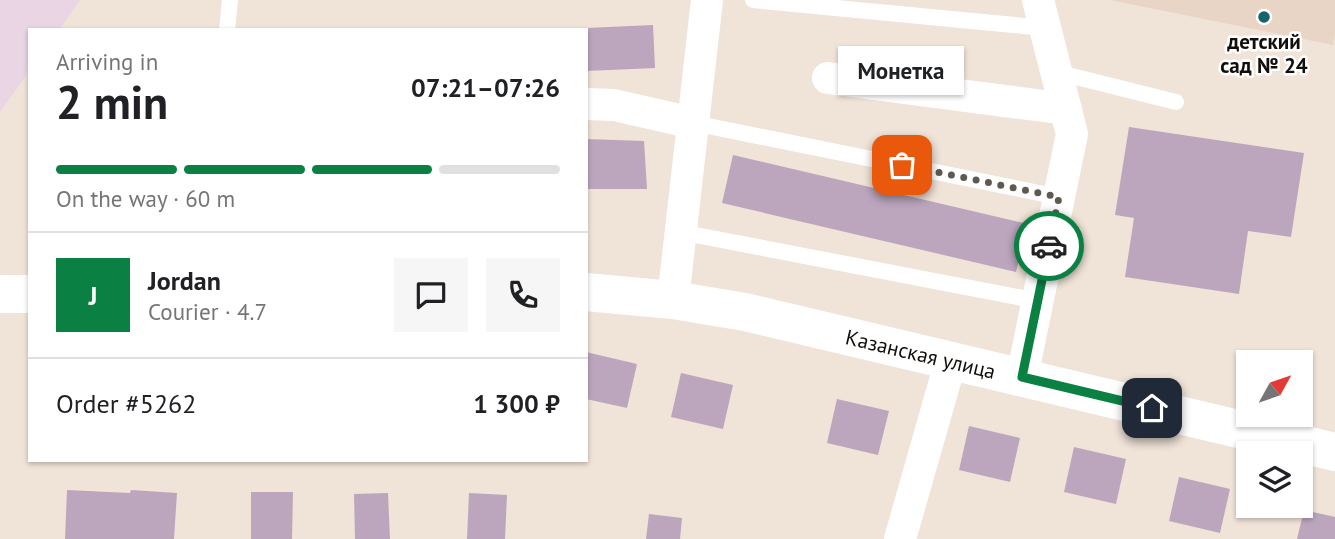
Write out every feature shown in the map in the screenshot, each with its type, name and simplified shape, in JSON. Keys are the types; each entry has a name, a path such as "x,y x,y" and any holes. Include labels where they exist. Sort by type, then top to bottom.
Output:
{"main road":[{"name":"Казанская улица","path":"588,292 673,300 745,312 1335,452"},
{"path":"0,294 28,294"}],"street":[{"path":"673,300 707,0"},
{"path":"1022,377 1072,134 1042,14"},
{"path":"828,78 1066,109"},
{"path":"588,104 614,105 693,123"},
{"path":"901,539 951,360"}],"lane":[{"path":"227,28 230,0"},
{"path":"753,0 1042,14"},
{"path":"1056,72 1176,102"},
{"path":"693,123 1059,197"},
{"path":"680,232 1038,301"}],"shaded area":[{"path":"0,0 80,0 60,28 28,28 28,73 0,112"},
{"name":"детский сад № 24","path":"1110,0 1335,0 1335,34 1333,45"}],"building":[{"path":"653,25 655,68 588,71 586,28"},
{"path":"1129,127 1304,153 1291,237 1248,231 1239,294 1125,277 1134,218 1115,215"},
{"path":"588,139 644,141 647,189 588,189"},
{"path":"733,155 1028,224 1016,272 722,203"},
{"path":"588,352 637,364 627,408 588,399"},
{"path":"681,373 733,385 723,429 671,417"},
{"path":"837,399 889,411 878,455 827,443"},
{"path":"969,426 1020,438 1010,482 959,470"},
{"path":"1074,447 1126,459 1116,504 1064,492"},
{"path":"1179,477 1230,489 1220,533 1169,521"},
{"path":"67,490 177,493 174,539 65,539"},
{"path":"251,492 293,492 292,539 251,539"},
{"path":"388,493 390,539 355,539 354,494"},
{"path":"469,493 507,495 505,539 467,539"},
{"path":"1313,512 1335,517 1335,539 1297,539 1302,518 1313,518"},
{"path":"649,514 682,518 680,539 646,539"}],"way so far":[{"path":"902,165 1059,197 1049,246"}],"place":[{"name":"детский сад № 24","path":"1264,17"},
{"name":"Монетка","path":"902,165"}],"route":[{"path":"1049,246 1022,377 1152,408"}]}
